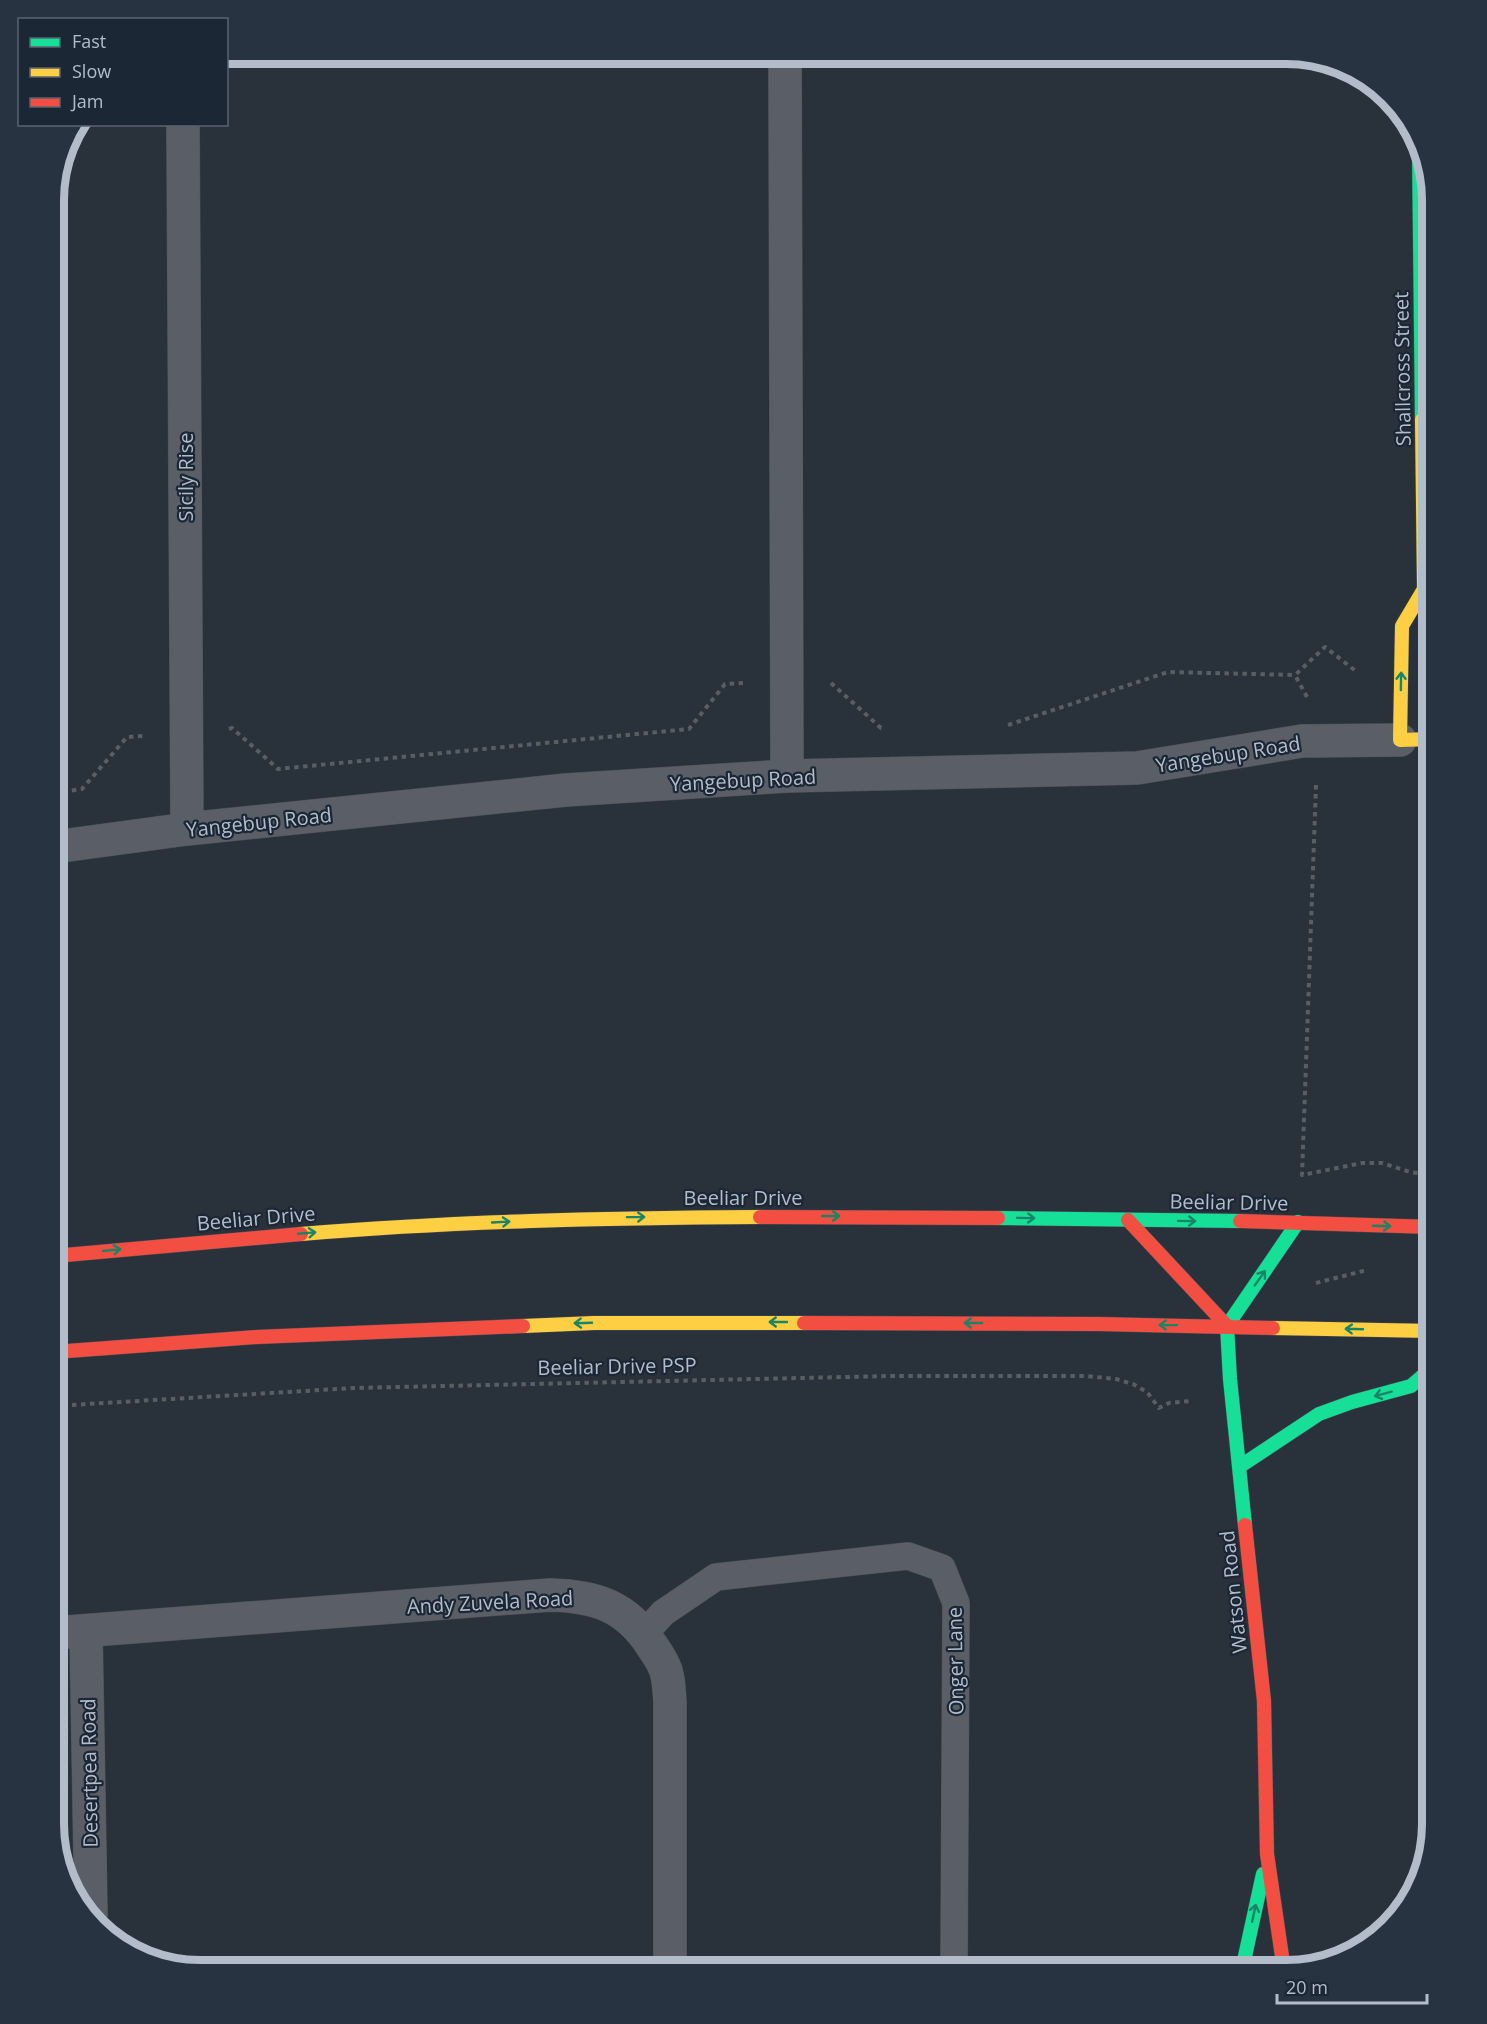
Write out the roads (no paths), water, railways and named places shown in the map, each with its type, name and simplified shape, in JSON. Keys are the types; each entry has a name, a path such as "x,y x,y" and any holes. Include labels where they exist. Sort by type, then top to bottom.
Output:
{"main road":[{"name":"Shallcross Street","path":"1419,173 1422,413"},
{"path":"1400,740 1402,626 1422,592"},
{"name":"Yangebup Road","path":"1400,740 1422,739"},
{"name":"Beeliar Drive","path":"65,1255 371,1228 577,1218 896,1216 1298,1222 1422,1227"},
{"path":"1128,1220 1227,1326"},
{"path":"1227,1326 1298,1222"},
{"path":"65,1351 257,1337 594,1323 841,1322 1227,1326 1422,1331"},
{"name":"Watson Road","path":"1227,1326 1239,1467 1264,1701 1267,1854 1283,1960"},
{"path":"1239,1467 1319,1414 1352,1402 1411,1386 1422,1376"},
{"name":"Watson Road","path":"1244,1960 1267,1854"}],"street":[{"path":"785,65 787,777"},
{"name":"Sicily Rise","path":"183,126 187,829"},
{"name":"Yangebup Road","path":"65,846 187,829 566,790 787,777 1137,768 1302,741 1400,740"},
{"name":"Andy Zuvela Road","path":"65,1632 550,1595 576,1596 603,1602 629,1617 644,1634 665,1666 670,1702 670,1959"},
{"name":"Desertpea Road","path":"86,1631 91,1903"}],"lane":[{"name":"Onger Lane","path":"644,1634 663,1613 717,1576 908,1556 942,1568 956,1603 954,1960"}]}
